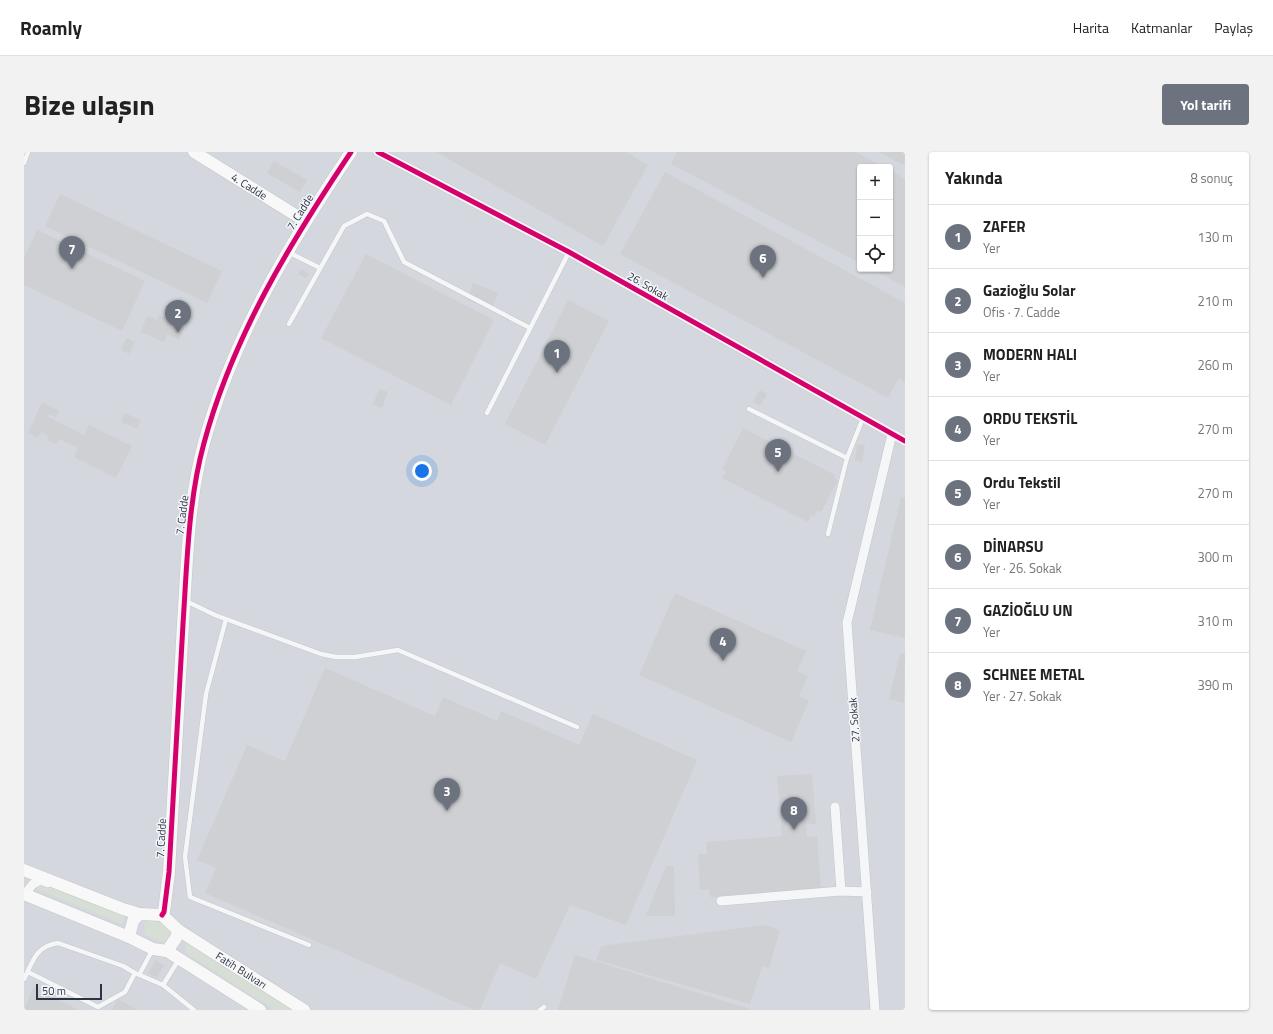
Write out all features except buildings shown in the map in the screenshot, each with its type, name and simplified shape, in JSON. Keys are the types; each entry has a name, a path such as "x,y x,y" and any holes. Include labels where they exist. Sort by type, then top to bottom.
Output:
{"street":[{"name":"4. Cadde","path":"194,152 305,221"},
{"name":"7. Cadde","path":"162,915 164,912 169,872 191,509 203,444 232,360 262,296 305,221 351,152"},
{"name":"26. Sokak","path":"378,152 569,252 905,441"},
{"name":"27. Sokak","path":"875,1010 847,623 892,434"},
{"path":"835,807 841,891"},
{"path":"24,870 139,914 162,915"},
{"path":"73,890 40,880 33,884 24,895 153,949 167,951 260,1010"},
{"path":"721,901 841,891 867,892"},
{"path":"129,938 133,921 139,914"},
{"name":"Fatih Bulvarı","path":"162,915 178,930 304,1010"},
{"path":"167,951 176,938 178,930"}],"lane":[{"path":"24,163 28,152"},
{"path":"288,324 344,226 367,214 384,221 404,262 530,328"},
{"path":"288,252 320,268"},
{"path":"487,413 569,252"},
{"path":"749,409 847,458"},
{"path":"828,534 847,458 863,418"},
{"path":"185,600 226,619 321,654 336,657 355,657 398,650 577,727"},
{"path":"226,619 206,694 185,857 190,897 309,945"},
{"path":"24,979 41,948 49,944 58,943 123,966 137,974 163,985 194,1010"},
{"path":"28,972 98,1007 125,992 153,949"},
{"path":"163,985 179,959"}],"shaded area":[{"path":"24,152 905,152 905,1010 24,1010"},
{"path":"40,884 46,884 126,914 122,924 35,888"},
{"path":"152,919 168,925 172,932 169,940 162,942 145,935 144,924"},
{"path":"188,941 295,1010 275,1010 187,954 185,945"}],"cycle path":[{"path":"162,915 164,912 169,872 191,510 204,443 216,404 247,328 285,256 328,186 351,152"},
{"path":"378,152 569,252 905,441"}],"place":[{"name":"GAZİOĞLU UN","path":"72,269"},
{"name":"DİNARSU","path":"763,278"},
{"name":"Gazioğlu Solar","path":"178,333"},
{"name":"ZAFER","path":"557,373"},
{"name":"Ordu Tekstil","path":"778,472"},
{"name":"ORDU TEKSTİL","path":"723,661"},
{"name":"MODERN HALI","path":"447,811"},
{"name":"SCHNEE METAL","path":"794,830"}]}
